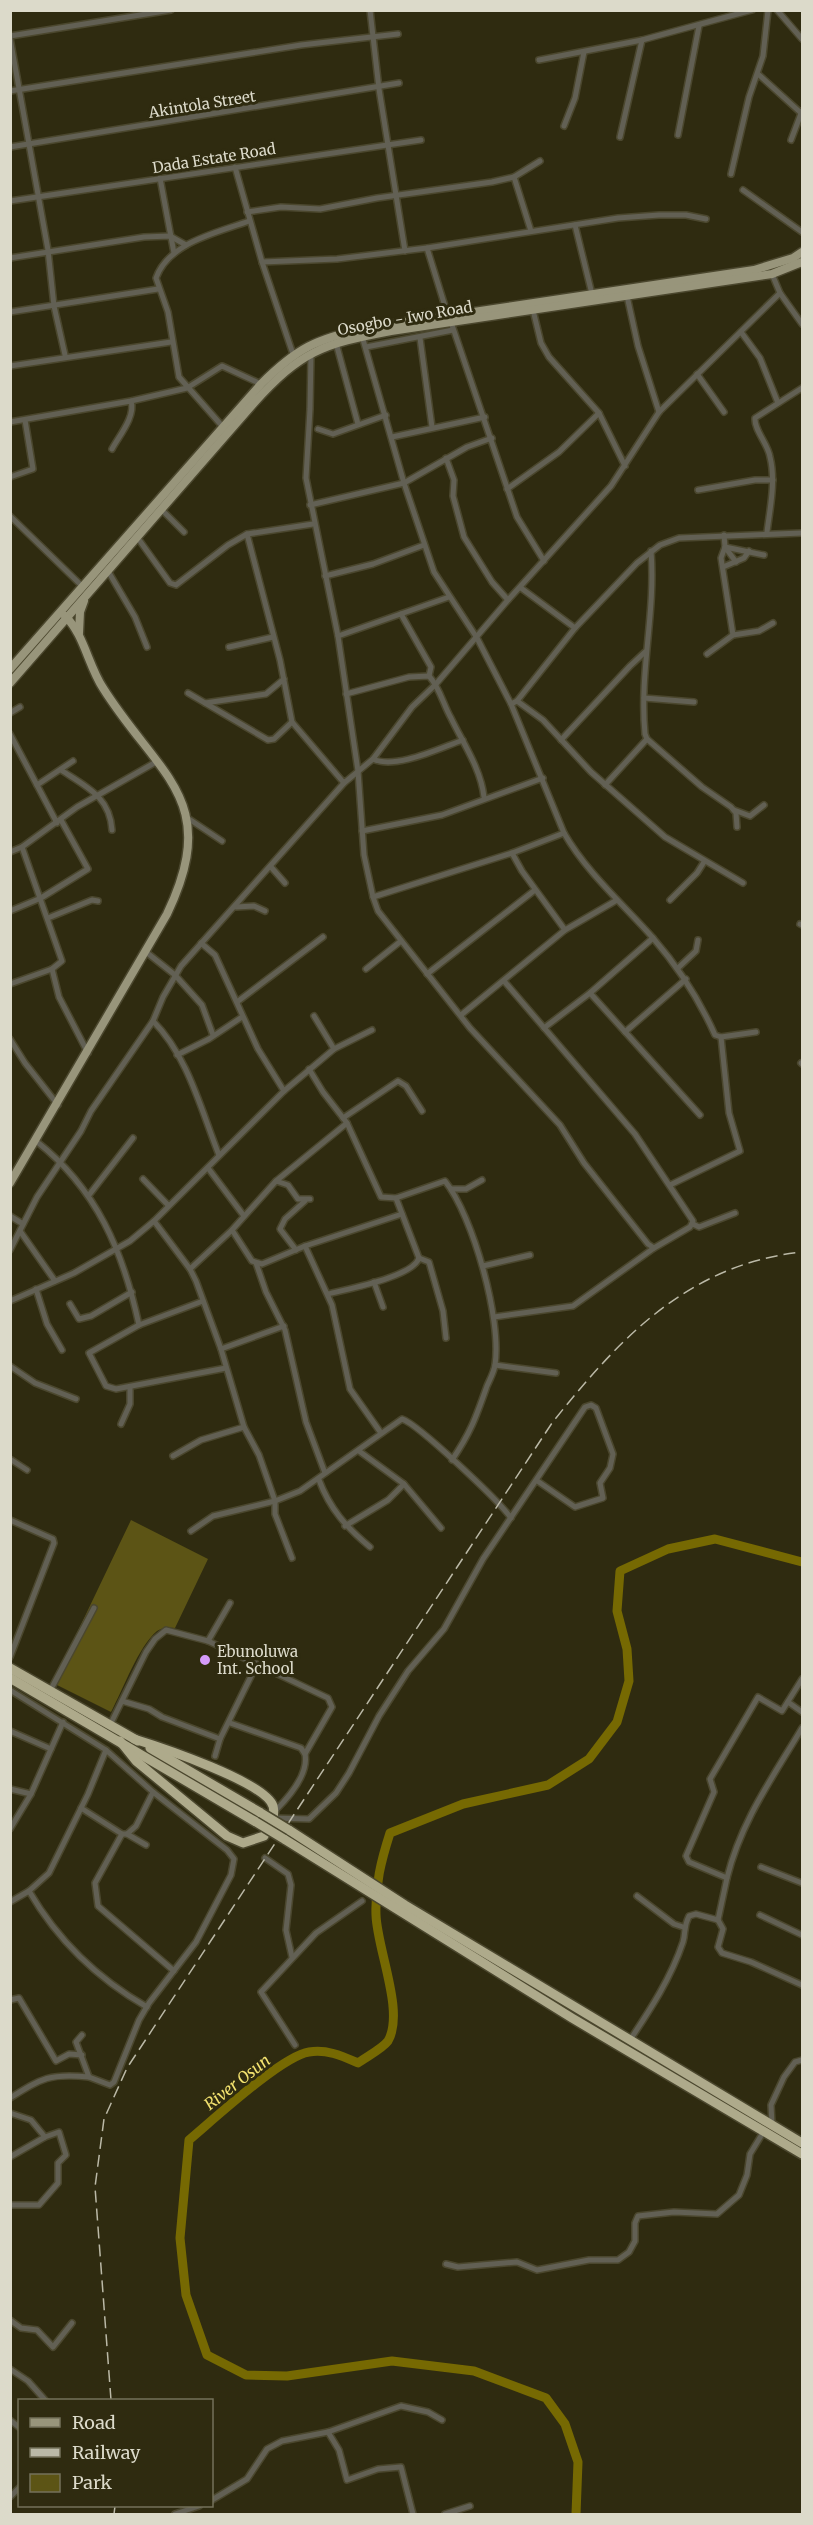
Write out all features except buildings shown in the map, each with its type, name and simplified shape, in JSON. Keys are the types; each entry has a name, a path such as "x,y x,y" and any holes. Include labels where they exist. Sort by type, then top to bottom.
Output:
{"highway":[{"path":"10,1668 134,1739 572,2018 768,2128 802,2143"},
{"path":"10,1678 259,1818"},
{"path":"120,1741 136,1761 227,1836 243,1843 264,1836 274,1815 273,1805 263,1793 241,1781 160,1747 134,1739"},
{"path":"404,1909 630,2040 768,2128 802,2154"}],"main road":[{"name":"Osogbo - Iwo Road","path":"10,683 64,615 223,427 261,384 293,354 320,340 340,334 451,323 592,294 753,270 793,258 802,252"},
{"name":"Osogbo - Iwo Road","path":"85,591 108,571 269,386 288,367 311,352 362,336 772,274 802,262"},
{"path":"79,636 80,612 85,591"},
{"name":"Osogbo - Iwo Road","path":"10,669 64,615"},
{"path":"10,1183 58,1106 167,914 188,857 189,819 174,785 95,676 79,636 64,615"}],"street":[{"path":"65,355 54,306 48,250 10,37 171,10"},
{"path":"370,10 387,145 405,251"},
{"path":"539,60 642,40 752,10"},
{"path":"731,174 749,97 758,74 767,38 768,10"},
{"path":"777,10 802,39"},
{"path":"678,135 699,26"},
{"path":"10,91 372,36 398,34"},
{"path":"620,136 642,40"},
{"path":"564,126 575,98 584,52"},
{"path":"758,74 802,111 791,140"},
{"name":"Akintola Street","path":"10,147 379,89 399,83"},
{"name":"Dada Estate Road","path":"10,201 421,140"},
{"path":"247,212 281,207 320,209 514,177 540,161"},
{"path":"235,167 249,221 293,354"},
{"path":"514,177 531,231"},
{"path":"160,178 174,253"},
{"path":"743,190 802,232"},
{"path":"262,262 337,259 427,249 531,231 659,215 686,215 706,219"},
{"path":"223,427 179,377 171,342 168,312 156,278 158,272 174,253 186,245 249,221"},
{"path":"575,225 592,294"},
{"path":"10,258 48,250 170,236 186,245"},
{"path":"427,249 485,417 507,489 518,517 544,561"},
{"path":"772,274 780,292 802,324"},
{"path":"10,312 158,289"},
{"path":"10,1251 37,1197 81,1131 91,1111 153,1021 175,975 344,783 373,759 412,707 436,684 508,600 612,486 659,412 780,292"},
{"path":"627,296 638,346 659,412"},
{"path":"532,310 541,343 549,357 599,413 626,466"},
{"path":"366,346 420,338 451,323"},
{"path":"741,332 759,358 778,403"},
{"path":"362,336 404,483 434,572 477,638 514,703 564,833 572,848 678,968 700,1000 715,1035 721,1037 756,1032"},
{"path":"420,338 432,428"},
{"path":"10,366 65,355 171,342"},
{"path":"336,343 358,424"},
{"path":"311,352 306,478 313,524 338,636 358,771 364,855 378,911 470,1028 560,1125 584,1163 648,1244 654,1248"},
{"path":"10,422 131,401 187,388 222,366 261,384"},
{"path":"698,374 724,412"},
{"path":"767,532 773,480 767,446 754,422 758,415 802,388"},
{"path":"112,449 129,419 133,405 131,401"},
{"path":"507,489 559,452 599,413"},
{"path":"318,429 333,434 386,415"},
{"path":"392,437 485,417"},
{"path":"10,477 33,469 25,420"},
{"path":"310,505 404,483 446,458 492,438"},
{"path":"446,458 454,480 453,496 464,537 492,582 508,600"},
{"path":"698,490 755,480 773,480"},
{"path":"161,509 184,532"},
{"path":"10,516 85,591"},
{"path":"137,537 170,583 176,585 228,545 247,534 313,524"},
{"path":"514,703 575,628 651,551 680,538 767,532 802,533"},
{"path":"247,534 284,679 292,722 344,783"},
{"path":"724,535 725,547 721,558 734,635"},
{"path":"325,576 373,564 424,545"},
{"path":"725,547 764,555"},
{"path":"725,547 736,562"},
{"path":"651,551 652,597 645,652 644,698 647,739 702,787 734,810 750,816 764,805"},
{"path":"723,567 736,562 749,551"},
{"path":"108,571 135,617 147,647"},
{"path":"521,588 575,628"},
{"path":"338,636 449,597"},
{"path":"401,614 431,667 429,676"},
{"path":"707,654 734,635 759,631 773,623"},
{"path":"229,647 273,637"},
{"path":"561,740 645,652"},
{"path":"346,694 409,677 429,676"},
{"path":"429,676 436,684 463,740 483,787 484,798"},
{"path":"205,703 266,694 284,679"},
{"path":"188,693 268,740 274,739 292,722"},
{"path":"644,698 694,702"},
{"path":"514,703 543,720 605,785 665,837 743,883"},
{"path":"10,713 20,707"},
{"path":"10,734 37,785 88,869 41,898 10,911"},
{"path":"605,785 647,739"},
{"path":"373,759 383,764 399,762 463,740"},
{"path":"37,785 73,761"},
{"path":"10,852 22,847 97,795 156,762"},
{"path":"61,770 97,795 111,813 112,830"},
{"path":"363,831 442,815 543,778"},
{"path":"734,810 737,827"},
{"path":"189,819 222,841"},
{"path":"373,897 512,853 564,833"},
{"path":"10,984 52,969 62,961 22,847"},
{"path":"512,853 535,890 565,930"},
{"path":"670,900 698,873 704,862"},
{"path":"271,867 285,883"},
{"path":"427,974 535,890"},
{"path":"48,918 92,900 98,901"},
{"path":"461,1015 565,930 617,900"},
{"path":"236,907 254,906 265,911"},
{"path":"237,1002 323,937"},
{"path":"544,1028 590,993 653,938"},
{"path":"678,968 696,951 698,940"},
{"path":"366,969 401,941"},
{"path":"201,943 215,955 242,1017 284,1090"},
{"path":"146,952 175,975 202,1005 213,1035"},
{"path":"52,969 59,997 88,1053"},
{"path":"625,1032 686,980"},
{"path":"504,981 635,1134 693,1224 699,1227 735,1212"},
{"path":"590,993 700,1115"},
{"path":"314,1016 334,1049"},
{"path":"177,1055 242,1017"},
{"path":"153,1021 177,1055 219,1155"},
{"path":"10,1301 55,1281 116,1249 154,1221 284,1090 334,1049 372,1030"},
{"path":"670,1185 740,1151 729,1113 721,1037"},
{"path":"10,1038 12,1046 58,1106"},
{"path":"309,1069 345,1121 379,1194 385,1198 396,1198 442,1181 451,1189 483,1266 494,1317 495,1365 475,1424 452,1460"},
{"path":"190,1269 232,1230 276,1181 345,1121 398,1081 406,1086 422,1111"},
{"path":"89,1195 133,1138"},
{"path":"36,1141 61,1161 89,1195 116,1249 132,1292 139,1325"},
{"path":"208,1168 244,1216"},
{"path":"143,1179 168,1205"},
{"path":"451,1189 466,1189 482,1180"},
{"path":"276,1181 288,1185 295,1197 307,1200 285,1220 280,1229 296,1250"},
{"path":"396,1198 419,1258 429,1262 443,1311 446,1338"},
{"path":"256,1263 262,1264 305,1246 402,1214"},
{"path":"10,1216 23,1224"},
{"path":"154,1221 190,1269 204,1301 244,1427 259,1455 275,1501 275,1514 292,1558"},
{"path":"494,1317 573,1306 654,1248 693,1224"},
{"path":"232,1230 246,1254 256,1263 266,1292 284,1326 306,1422 325,1473"},
{"path":"21,1231 55,1281"},
{"path":"305,1246 328,1294 350,1389 381,1433"},
{"path":"483,1266 530,1255"},
{"path":"328,1294 410,1270 419,1258"},
{"path":"374,1282 383,1307"},
{"path":"36,1289 47,1324 62,1350"},
{"path":"70,1304 79,1319 91,1316 132,1292"},
{"path":"204,1301 139,1325 89,1353 108,1388 130,1388 226,1368"},
{"path":"221,1349 284,1326"},
{"path":"495,1365 540,1373 556,1373"},
{"path":"10,1366 35,1383 76,1399"},
{"path":"121,1424 130,1404 130,1388"},
{"path":"274,1815 309,1819 336,1793 408,1671 444,1629 463,1590 536,1480 585,1407 591,1405 596,1408 613,1454 610,1468 600,1483 603,1498 575,1507 536,1480"},
{"path":"191,1531 213,1516 275,1501 319,1480 325,1473 359,1451 399,1420 406,1419 494,1498 511,1518"},
{"path":"173,1456 201,1440 244,1427"},
{"path":"359,1451 404,1484 441,1528"},
{"path":"10,1459 27,1470"},
{"path":"319,1480 330,1506 345,1526 370,1547"},
{"path":"345,1526 388,1500 404,1484"},
{"path":"10,1520 54,1542 10,1657"},
{"path":"208,1641 230,1603"},
{"path":"50,1690 94,1608"},
{"path":"110,1725 146,1652 160,1633 173,1630 208,1641 256,1666 328,1698 332,1707 305,1754 304,1769 293,1790 274,1815"},
{"path":"215,1756 220,1739 230,1723 256,1666"},
{"path":"727,1878 689,1862 686,1856 714,1792 710,1779 758,1697 782,1711 802,1679"},
{"path":"10,1690 106,1750 153,1792 232,1854 234,1866 196,1942 147,2007 114,2082 110,2085 89,2077 59,2074 36,2081 28,2090 12,2097 10,2089"},
{"path":"122,1701 149,1709 162,1717 220,1739"},
{"path":"788,1702 802,1712"},
{"path":"10,1829 31,1794 63,1722"},
{"path":"230,1723 301,1748 305,1754"},
{"path":"802,1728 783,1764 771,1776 754,1806 727,1878 718,1920 723,1929 718,1947 722,1953 802,1985"},
{"path":"10,1731 51,1749"},
{"path":"10,1902 29,1891 49,1873 106,1750"},
{"path":"10,1789 31,1794"},
{"path":"153,1792 136,1826 124,1834 95,1883 98,1906 174,1971"},
{"path":"81,1808 146,1845"},
{"path":"204,1832 227,1836"},
{"path":"265,1858 288,1874 291,1885 286,1930 292,1957"},
{"path":"761,1867 802,1883"},
{"path":"29,1891 42,1913 72,1951 133,1999 147,2007"},
{"path":"637,1896 674,1924 683,1927"},
{"path":"294,2045 261,1992 316,1933 362,1900"},
{"path":"630,2040 648,2008 655,2003 673,1967 684,1941 683,1927 689,1916 696,1914 718,1920"},
{"path":"760,1915 802,1935"},
{"path":"10,2000 19,1998 56,2061 69,2054 82,2055"},
{"path":"82,2035 76,2042 89,2077"},
{"path":"446,2264 458,2267 517,2262 537,2270 589,2260 618,2260 629,2252 635,2241 638,2216 674,2211 702,2215 717,2214 739,2195 747,2175 750,2154 768,2128 771,2105 784,2077 795,2062 802,2060"},
{"path":"10,2113 31,2120 45,2137"},
{"path":"10,2157 45,2137 59,2132 66,2155 58,2163 58,2183 39,2205 10,2205"},
{"path":"10,2320 21,2328 37,2330 53,2347 72,2324"},
{"path":"10,2369 28,2381 44,2399"},
{"path":"213,2499 247,2479 270,2447 308,2435 328,2432 401,2406 428,2412 442,2420"},
{"path":"328,2432 333,2437 347,2480 378,2469 401,2467 413,2514"},
{"path":"445,2514 470,2506"},
{"path":"175,2514 194,2507"}],"green space":[{"path":"131,1520 208,1559 175,1628 168,1627 157,1631 143,1647 111,1712 53,1683"}],"waterway":[{"name":"River Osun","path":"576,2514 578,2462 565,2424 546,2398 474,2371 392,2361 287,2376 246,2375 207,2355 186,2295 180,2238 189,2140 265,2076 297,2056 322,2051 358,2063 388,2041 392,2029 392,1997 377,1929 376,1893 390,1833 463,1804 548,1785 589,1759 617,1722 629,1681 627,1649 617,1611 620,1571 668,1549 715,1539 802,1562"}],"railway":[{"path":"111,2399 95,2187 104,2119 127,2068 552,1423 577,1392 630,1335 659,1310 690,1289 724,1272 761,1259 802,1252"},
{"path":"114,2514 115,2507"}],"place":[{"name":"Ebunoluwa Int. School","path":"205,1660"}]}
